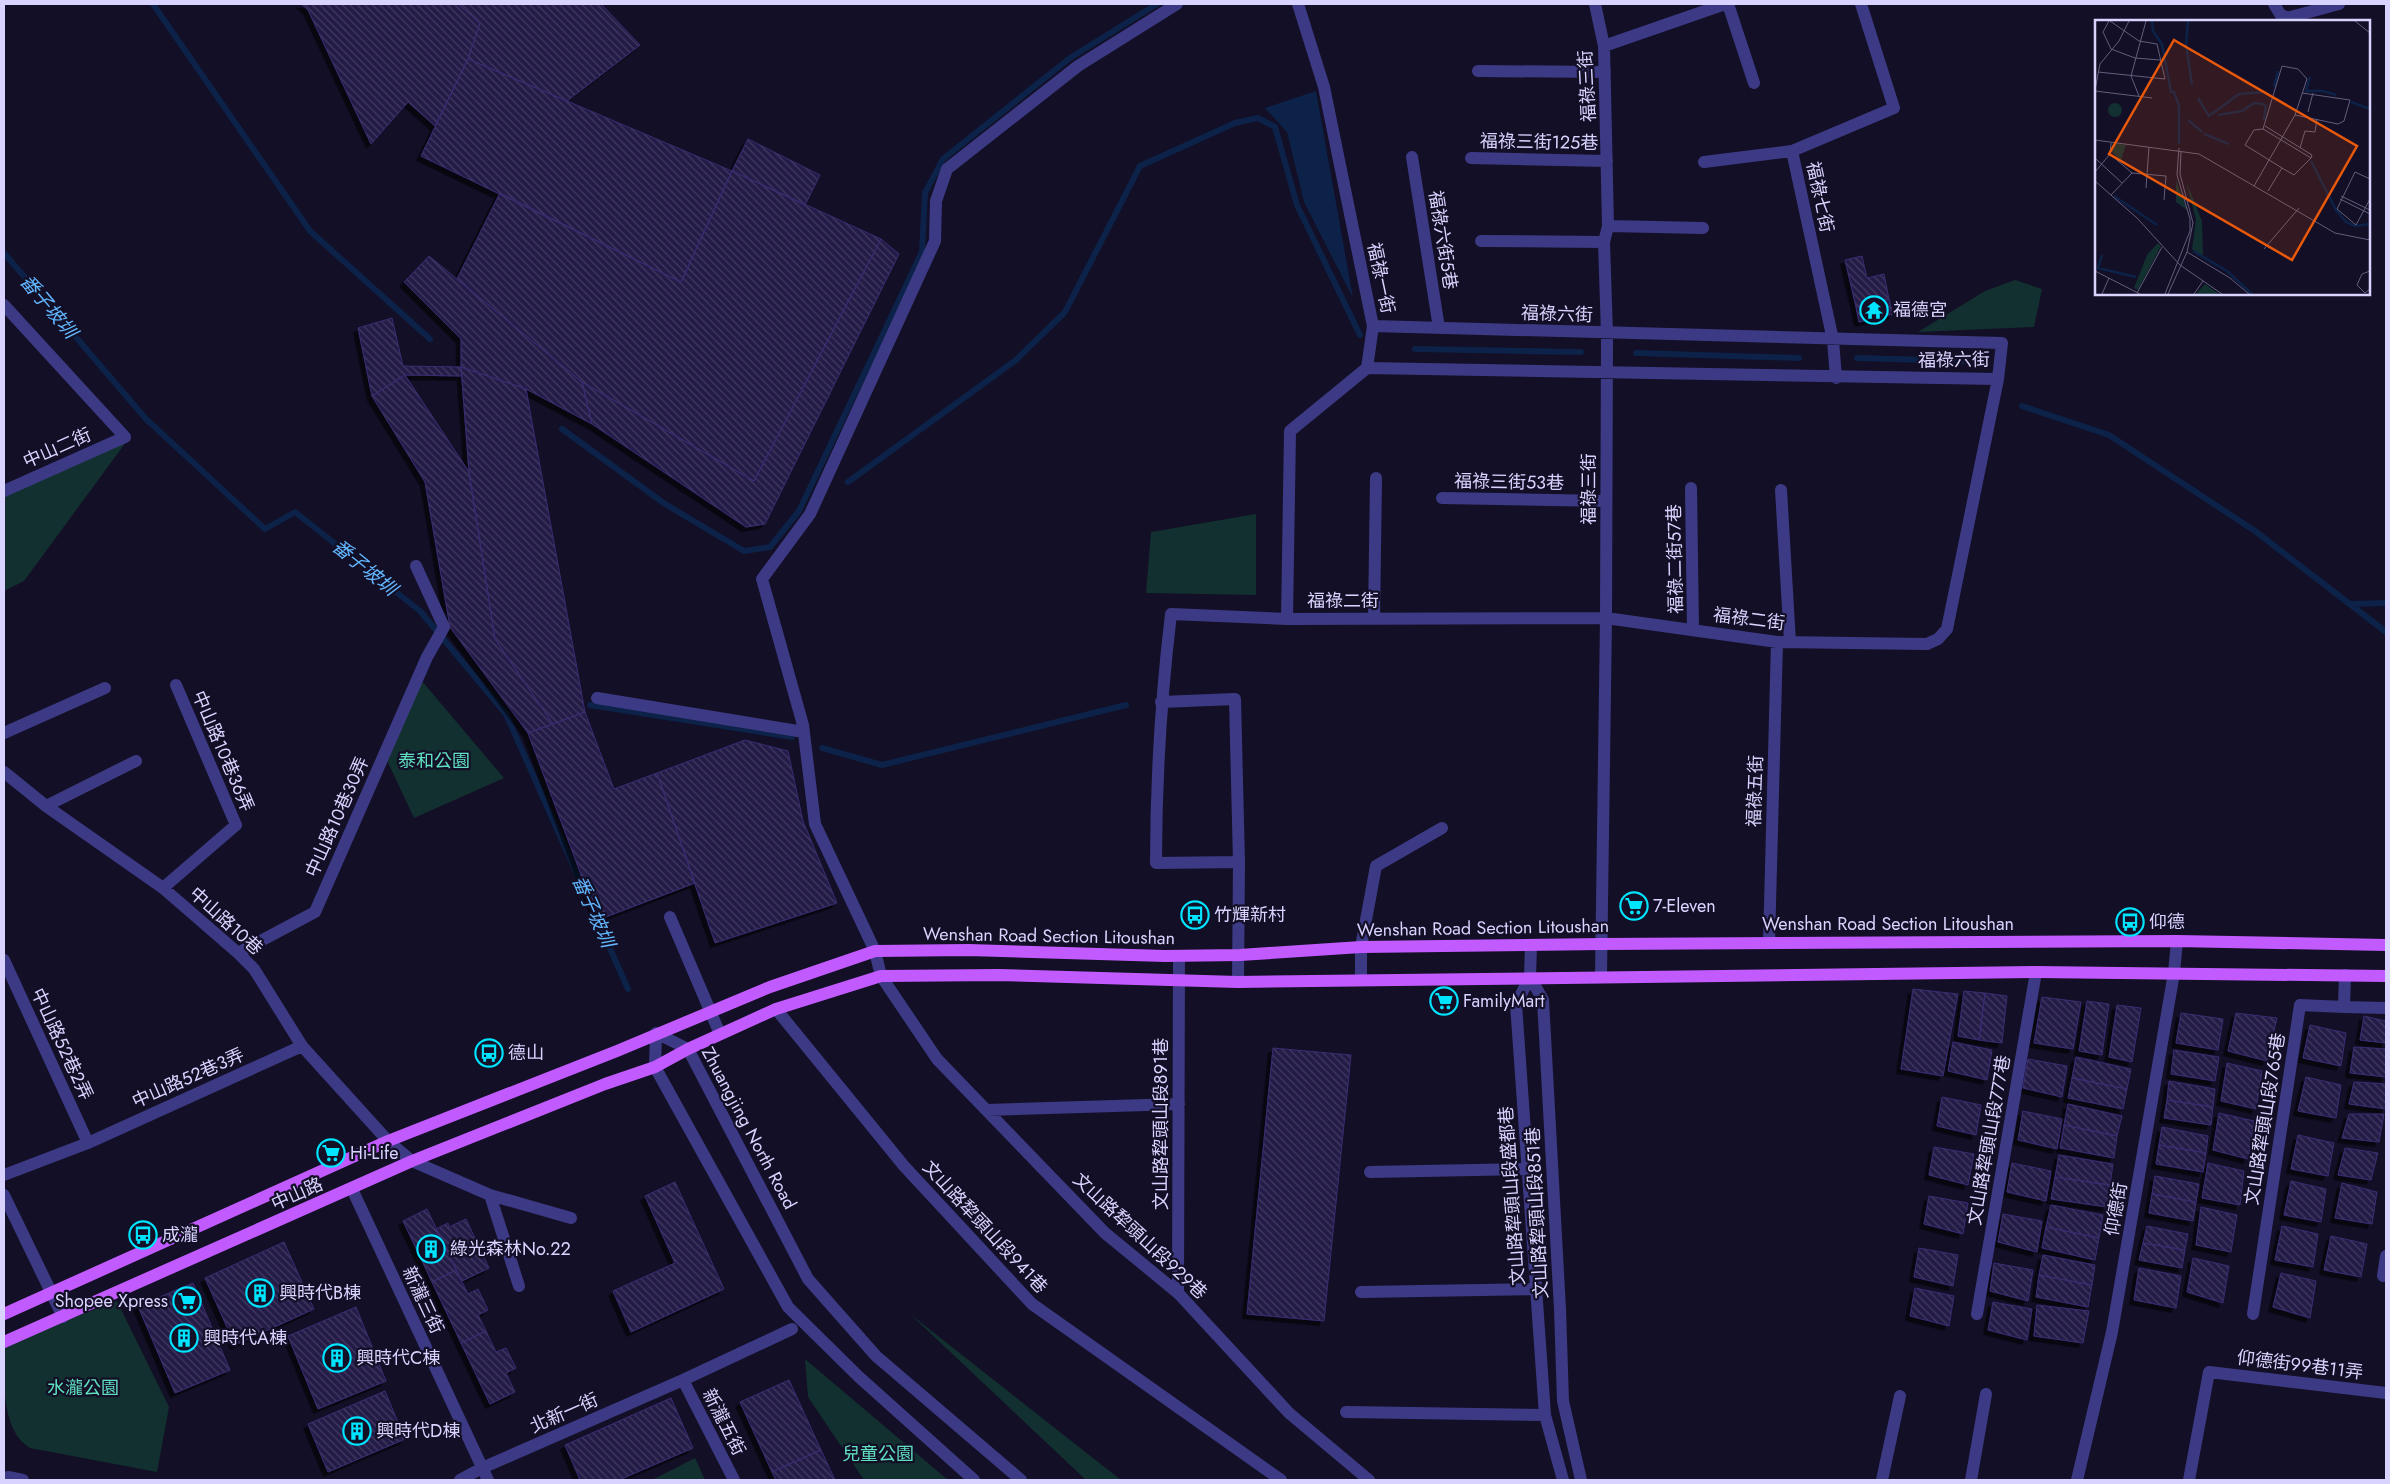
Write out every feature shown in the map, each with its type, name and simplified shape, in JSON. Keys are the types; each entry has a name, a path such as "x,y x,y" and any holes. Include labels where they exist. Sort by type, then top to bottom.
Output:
{"main road":[{"name":"Wenshan Road Section Litoushan","path":"656,1034 770,987 875,951 970,950 1179,956 1240,955 1361,946 1769,942 2177,941 2386,945"},
{"path":"688,1049 776,1009 881,976 999,975 1180,982 1238,982 2036,972 2386,976"},
{"name":"中山路","path":"4,1314 388,1142 656,1034"},
{"name":"中山路","path":"4,1342 412,1161 605,1084 655,1067 688,1049"}],"street":[{"name":"文山路犂頭山段929巷","path":"1177,4 1078,66 948,169 936,201 935,240 810,514 762,579 804,732 815,824 875,951 881,976 937,1059 1105,1233 1178,1292 1289,1413 1369,1480"},
{"name":"福祿一街","path":"1298,4 1324,88 1373,326 1366,368"},
{"name":"福祿三街","path":"1595,4 1604,46 1608,161 1608,226 1604,242 1607,334 1606,618 1601,976"},
{"path":"1604,46 1726,4 1754,83"},
{"name":"福祿七街","path":"1836,378 1833,340 1792,151 1894,108 1861,4"},
{"path":"2274,4 2280,14 2287,18 2339,4"},
{"path":"1478,71 1605,72"},
{"path":"1704,162 1792,151"},
{"name":"福祿六街5巷","path":"1412,157 1439,328"},
{"name":"福祿三街125巷","path":"1471,158 1608,161"},
{"path":"1608,226 1703,228"},
{"path":"1482,241 1604,242"},
{"name":"中山二街","path":"4,305 125,437 4,491"},
{"name":"福祿六街","path":"1366,368 1606,371 1836,378 1998,379 2002,343 1607,334 1373,326"},
{"path":"1288,619 1290,431 1366,368"},
{"name":"福祿二街","path":"1161,702 1171,614 1288,619 1606,618 1784,642 1926,644 1938,639 1947,629 1998,379"},
{"path":"1374,619 1376,478"},
{"name":"福祿二街57巷","path":"1692,488 1693,630"},
{"name":"福祿五街","path":"1769,942 1784,642 1781,490"},
{"name":"福祿三街53巷","path":"1442,498 1606,501"},
{"name":"中山路10巷30弄","path":"238,953 315,912 427,657 444,627 416,566"},
{"name":"中山路10巷36弄","path":"163,888 236,825 176,685"},
{"path":"4,733 106,688"},
{"path":"597,698 804,732"},
{"path":"1238,982 1240,955 1239,862 1236,699 1161,702 1156,780 1156,863 1239,862"},
{"path":"46,806 136,761"},
{"name":"中山路10巷","path":"4,772 46,806 163,888 238,953 254,970 302,1046 388,1142 412,1161 490,1195 571,1218"},
{"path":"1361,980 1361,946 1376,866 1442,828"},
{"path":"670,917 720,1034"},
{"name":"仰德街","path":"2077,1480 2112,1332 2174,973 2177,941"},
{"path":"1530,977 1531,945"},
{"name":"文山路犂頭山段891巷","path":"1178,1292 1179,956"},
{"name":"中山路52巷2弄","path":"4,960 88,1143"},
{"name":"文山路犂頭山段777巷","path":"1977,1314 2036,972"},
{"path":"2345,975 2344,1007 2386,1008"},
{"name":"文山路犂頭山段盛都巷","path":"1530,977 1516,1004 1545,1415 1563,1480"},
{"name":"文山路犂頭山段851巷","path":"1530,977 1543,1000 1560,1299 1563,1401 1581,1480"},
{"name":"文山路犂頭山段765巷","path":"2253,1314 2300,1005 2344,1007"},
{"name":"文山路犂頭山段941巷","path":"776,1009 904,1166 1032,1304 1281,1480"},
{"path":"656,1034 655,1067 788,1307 859,1377 974,1480"},
{"name":"Zhuangjing North Road","path":"656,1034 688,1049 808,1279 876,1356 1022,1480"},
{"name":"中山路52巷3弄","path":"4,1175 88,1143 302,1046"},
{"path":"987,1110 1179,1104"},
{"path":"1370,1172 1528,1170"},
{"name":"新瀧三街","path":"352,1189 488,1480"},
{"path":"4,1195 63,1317"},
{"path":"490,1195 519,1286"},
{"path":"2383,1276 2386,1256"},
{"path":"1361,1292 1536,1289"},
{"name":"北新一街","path":"460,1480 482,1468 683,1380 792,1329"},
{"name":"仰德街99巷11弄","path":"2189,1480 2209,1372 2386,1393"},
{"name":"新瀧五街","path":"683,1380 734,1480"},
{"path":"1971,1480 1986,1394"},
{"path":"1882,1480 1900,1396"},
{"path":"1346,1412 1545,1415"},
{"path":"7,1475 23,1480"}],"green space":[{"path":"2015,280 2042,289 2034,327 1918,332 1985,291"},
{"path":"129,438 24,581 4,591 4,493"},
{"path":"1256,514 1256,595 1146,593 1151,532"},
{"name":"泰和公園","path":"416,674 504,778 414,818 384,754"},
{"name":"水瀧公園","path":"117,1301 169,1407 157,1472 30,1448 20,1440 13,1429 9,1416 4,1387 4,1344"},
{"path":"910,1314 1121,1480 1086,1480"},
{"name":"兒童公園","path":"805,1359 948,1480 864,1480 808,1397"},
{"path":"695,1458 705,1480 652,1480"}],"water":[{"path":"1316,91 1353,298 1304,202 1287,132 1265,108"}],"building":[{"path":"301,4 458,4 480,23 468,59 435,126 408,102 371,144 308,10"},
{"path":"458,4 601,4 640,45 567,101 468,59 480,23"},
{"path":"468,59 732,171 681,282 421,156"},
{"path":"748,139 820,175 805,205 732,171"},
{"path":"732,171 881,239 754,481 582,382 457,279 500,193 681,282"},
{"path":"881,239 899,254 765,524 746,527 592,424 582,382 754,481"},
{"path":"429,256 582,382 592,424 526,389 461,367 461,339 404,282"},
{"path":"1862,256 1867,278 1884,274 1889,299 1856,307 1845,260"},
{"name":"福德宮","path":"1889,299 1893,314 1859,322 1856,307"},
{"path":"392,318 403,366 461,367 462,376 405,375 372,396 358,328"},
{"path":"461,367 526,389 585,712 553,724 495,639 469,472"},
{"path":"405,375 469,472 495,639 553,724 528,733 450,627 425,482 372,396"},
{"path":"585,712 614,789 657,773 695,883 598,920 528,733"},
{"path":"745,740 788,751 803,821 837,903 715,943 657,773"},
{"path":"1913,989 1958,994 1943,1076 1901,1069"},
{"path":"1964,991 1985,993 1979,1040 1958,1036"},
{"path":"1985,993 2007,996 2002,1043 1979,1040"},
{"path":"2042,997 2081,1002 2073,1049 2034,1043"},
{"path":"2087,1001 2109,1004 2102,1055 2079,1051"},
{"path":"2117,1005 2141,1008 2132,1062 2109,1057"},
{"path":"2181,1013 2223,1019 2218,1050 2176,1043"},
{"path":"2236,1013 2277,1018 2267,1061 2228,1051"},
{"path":"2364,1016 2386,1021 2386,1043 2360,1040"},
{"path":"2310,1025 2346,1033 2341,1066 2303,1058"},
{"path":"1953,1042 1992,1050 1987,1080 1948,1071"},
{"path":"2354,1047 2386,1049 2386,1077 2350,1073"},
{"path":"1273,1048 1351,1055 1324,1321 1247,1314"},
{"path":"2174,1050 2219,1057 2215,1081 2171,1074"},
{"path":"2076,1057 2131,1069 2127,1089 2072,1078"},
{"path":"2028,1059 2067,1066 2062,1097 2023,1088"},
{"path":"2227,1063 2262,1071 2256,1109 2221,1101"},
{"path":"2306,1077 2341,1085 2336,1118 2298,1111"},
{"path":"2072,1078 2127,1089 2123,1109 2068,1098"},
{"path":"2169,1081 2215,1089 2213,1107 2167,1100"},
{"path":"2354,1082 2386,1084 2386,1109 2349,1104"},
{"path":"1942,1097 1981,1105 1976,1135 1937,1126"},
{"path":"2167,1100 2213,1107 2211,1125 2164,1118"},
{"path":"2068,1104 2122,1116 2117,1136 2064,1125"},
{"path":"2023,1111 2062,1119 2057,1149 2018,1140"},
{"path":"2219,1113 2254,1121 2248,1159 2213,1150"},
{"path":"2349,1114 2384,1114 2379,1142 2342,1138"},
{"path":"2064,1125 2117,1136 2114,1158 2060,1148"},
{"path":"2162,1127 2208,1136 2206,1153 2159,1145"},
{"path":"2298,1135 2334,1143 2328,1176 2291,1169"},
{"path":"2159,1145 2206,1153 2203,1172 2156,1164"},
{"path":"1934,1147 1974,1154 1968,1185 1929,1175"},
{"path":"2345,1148 2378,1153 2371,1180 2338,1175"},
{"path":"2059,1155 2113,1164 2110,1185 2055,1177"},
{"path":"2012,1163 2051,1171 2046,1201 2007,1192"},
{"path":"2208,1163 2244,1171 2240,1205 2202,1198"},
{"path":"2155,1176 2199,1184 2196,1202 2152,1194"},
{"path":"2055,1177 2110,1185 2107,1207 2051,1199"},
{"path":"2291,1181 2326,1189 2321,1222 2284,1215"},
{"path":"675,1182 724,1289 631,1332 613,1291 675,1263 645,1196"},
{"path":"2342,1183 2377,1192 2372,1224 2335,1218"},
{"path":"2152,1194 2196,1202 2193,1221 2149,1213"},
{"path":"1929,1196 1968,1203 1963,1234 1924,1224"},
{"path":"2051,1205 2103,1215 2099,1238 2046,1227"},
{"path":"2201,1207 2237,1215 2231,1252 2196,1245"},
{"name":"綠光森林No.22","path":"427,1209 456,1270 432,1282 403,1221"},
{"path":"2003,1214 2042,1221 2037,1252 1998,1242"},
{"path":"466,1219 489,1268 462,1281 436,1229 448,1223 449,1227"},
{"path":"2147,1226 2188,1234 2185,1250 2143,1243"},
{"path":"2282,1226 2318,1234 2313,1267 2275,1260"},
{"path":"2046,1227 2099,1238 2095,1260 2042,1248"},
{"path":"2331,1236 2367,1244 2361,1277 2324,1270"},
{"name":"興時代B棟","path":"284,1242 314,1309 235,1345 205,1278"},
{"path":"2143,1243 2185,1250 2182,1268 2139,1260"},
{"path":"1919,1248 1958,1255 1953,1286 1914,1277"},
{"path":"2043,1255 2095,1265 2092,1285 2039,1275"},
{"path":"2193,1258 2229,1266 2223,1303 2187,1292"},
{"path":"1994,1263 2033,1270 2028,1301 1990,1291"},
{"path":"2139,1268 2181,1276 2176,1308 2134,1300"},
{"path":"456,1270 468,1294 478,1289 488,1310 478,1315 486,1331 461,1343 432,1282"},
{"path":"2281,1273 2316,1281 2310,1318 2273,1307"},
{"path":"2039,1275 2092,1285 2088,1307 2036,1297"},
{"name":"興時代A棟","path":"193,1283 230,1370 175,1393 138,1306"},
{"path":"1915,1288 1954,1296 1949,1326 1910,1316"},
{"path":"1993,1302 2032,1309 2027,1340 1988,1330"},
{"path":"2037,1305 2089,1311 2083,1343 2034,1336"},
{"name":"興時代C棟","path":"356,1307 386,1381 318,1409 288,1336"},
{"path":"486,1331 496,1352 506,1348 516,1368 506,1373 515,1392 490,1404 461,1343"},
{"path":"789,1380 821,1450 772,1472 740,1402"},
{"name":"興時代D棟","path":"385,1391 405,1439 328,1472 308,1424"},
{"path":"671,1398 693,1448 619,1480 580,1480 565,1445"},
{"path":"821,1450 835,1480 776,1480 772,1472"}],"waterway":[{"path":"153,4 310,231 430,339"},
{"path":"562,429 665,504 744,551 770,547 799,511 922,252 925,193 943,159 1070,58 1157,4"},
{"path":"848,482 1016,360 1065,312 1140,166 1235,123 1258,118 1275,127 1297,205 1360,335"},
{"name":"番子坡圳","path":"4,253 146,419 265,529 295,512 420,611 506,714 628,989"},
{"path":"1415,349 1581,352"},
{"path":"1636,353 1799,358"},
{"path":"1857,358 1963,361"},
{"path":"2022,406 2109,435 2255,531 2386,632"},
{"path":"2350,604 2386,603"},
{"path":"590,705 792,737"},
{"path":"822,748 882,765 1126,705"}],"place":[{"name":"福德宮","path":"1874,310"},
{"name":"7-Eleven","path":"1634,906"},
{"name":"竹輝新村","path":"1195,915"},
{"name":"仰德","path":"2130,922"},
{"name":"FamilyMart","path":"1444,1001"},
{"name":"德山","path":"489,1053"},
{"name":"Hi-Life","path":"331,1153"},
{"name":"成瀧","path":"143,1235"},
{"name":"綠光森林No.22","path":"431,1249"},
{"name":"興時代B棟","path":"260,1293"},
{"name":"Shopee Xpress","path":"187,1301"},
{"name":"興時代A棟","path":"184,1338"},
{"name":"興時代C棟","path":"337,1358"},
{"name":"興時代D棟","path":"357,1431"}]}
